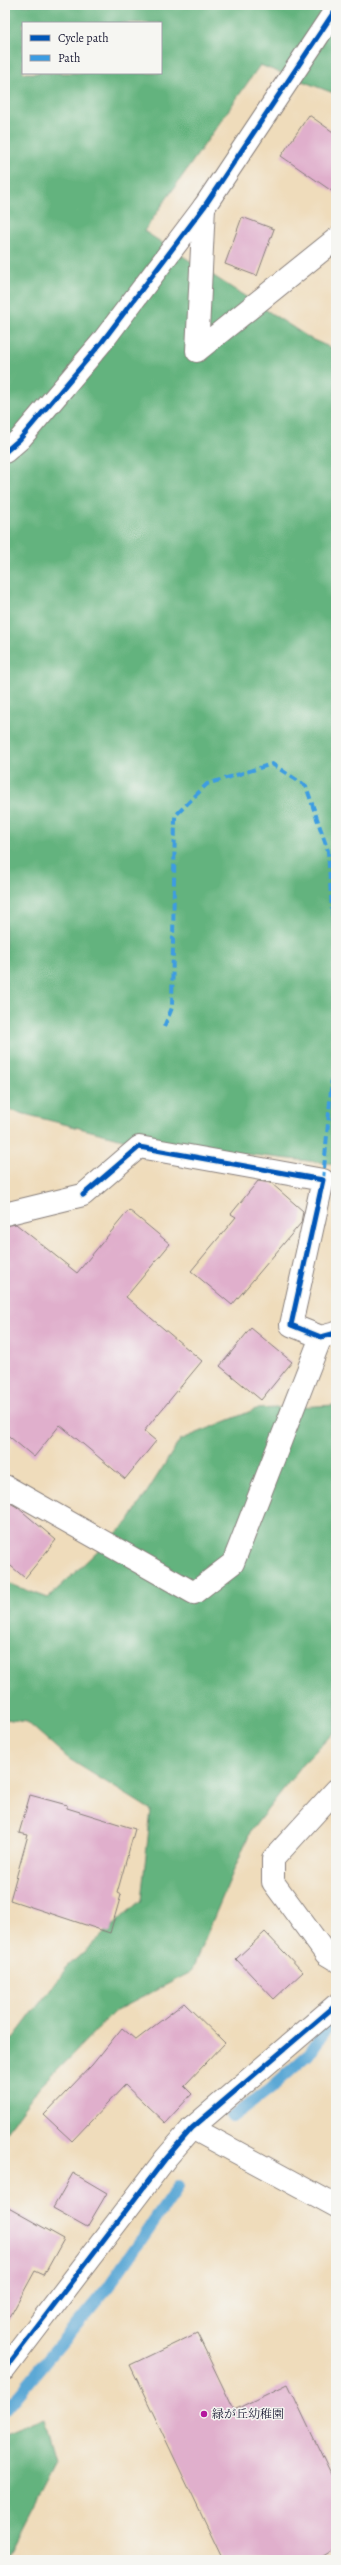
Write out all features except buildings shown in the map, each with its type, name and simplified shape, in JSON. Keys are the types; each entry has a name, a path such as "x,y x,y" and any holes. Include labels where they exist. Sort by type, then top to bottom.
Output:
{"street":[{"path":"5,452 20,439 102,342 204,207 336,9"},
{"path":"204,207 197,351 336,239"},
{"path":"5,1214 83,1195 139,1147 323,1180 291,1325 329,1335 233,1563 194,1593 5,1486"},
{"path":"336,1790 273,1859 273,1882 326,1954 336,1960"},
{"path":"5,2369 166,2158 192,2128 336,2005"},
{"path":"192,2128 336,2206"}],"green space":[{"path":"5,5 336,5 336,94 260,65 144,231 311,339 336,350 336,1164 134,1142 5,1109"},
{"path":"336,1405 336,1730 303,1764 250,1832 191,1972 114,2012 39,2088 5,2133 5,2049 67,1967 141,1900 151,1810 69,1759 27,1722 5,1719 5,1582 48,1598 128,1522 180,1440 256,1409"},
{"path":"44,2418 56,2460 5,2559 5,2434"}],"waterway":[{"path":"232,2117 271,2088 308,2055 330,2024"},
{"path":"5,2411 108,2287 178,2187"}],"marked path":[{"path":"164,1027 172,1008 175,816 207,784 272,764 306,786 328,851 336,971"},
{"path":"323,1180 336,1033"}],"cycle path":[{"path":"5,452 20,439 102,342 204,207 336,9"},
{"path":"83,1195 139,1147 323,1180 291,1325 321,1337 336,1333"},
{"path":"5,2369 166,2158 192,2128 336,2005"}],"place":[{"name":"緑が丘幼稚園","path":"204,2414"}]}
